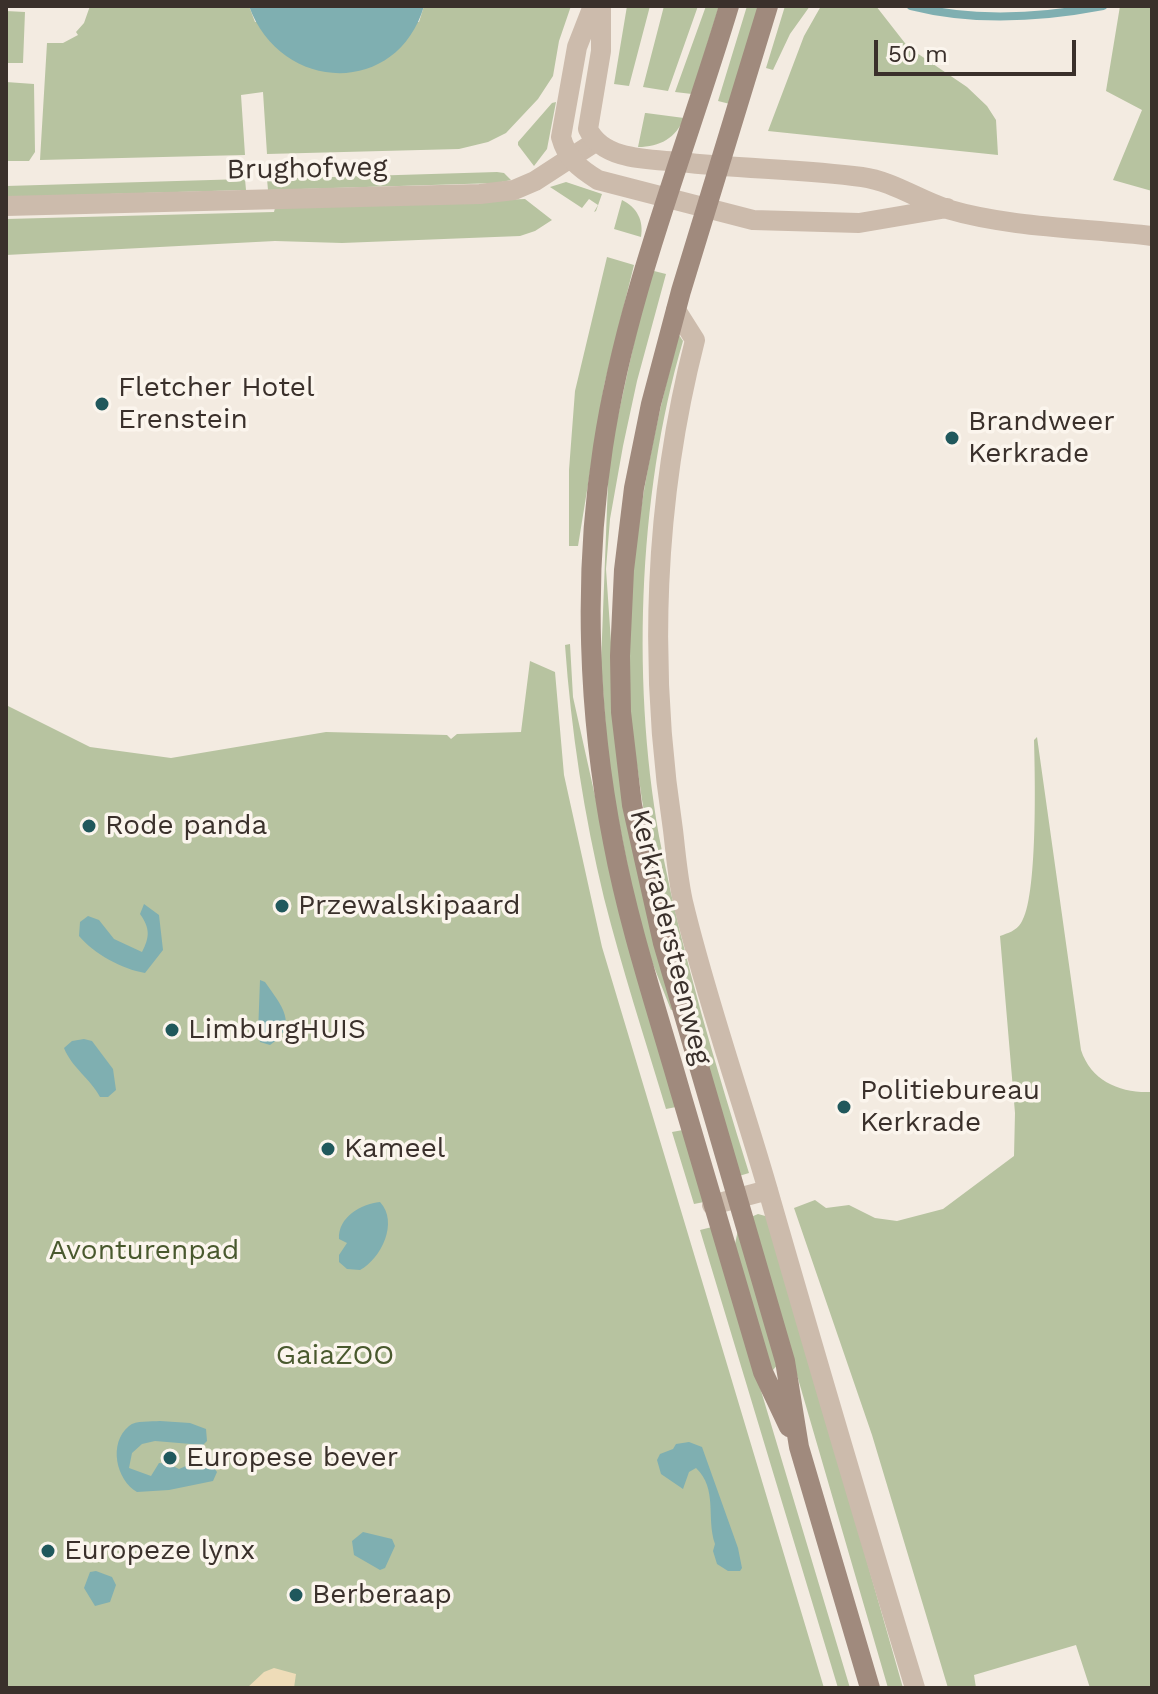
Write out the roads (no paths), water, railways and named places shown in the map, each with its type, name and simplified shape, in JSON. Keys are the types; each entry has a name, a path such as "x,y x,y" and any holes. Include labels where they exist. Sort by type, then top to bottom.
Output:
{"main road":[{"name":"Kerkradersteenweg","path":"729,6 649,246 630,317 603,448 594,539 593,690 603,779 623,891 763,1372 799,1447"},
{"name":"Kerkradersteenweg","path":"768,6 676,310 651,404 634,488 624,570 621,712 632,805 663,943 785,1361 799,1447 870,1688"}],"street":[{"path":"593,6 577,47 561,137 570,159 598,180 753,220 859,223 947,208"},
{"path":"601,6 601,51 587,125 595,142 619,154 865,178 947,208 1000,220 1152,236"},
{"name":"Brughofweg","path":"6,206 480,194 514,190 535,181 595,142"},
{"name":"Kerkradersteenweg","path":"676,310 695,340 674,435 662,525 657,662 665,778 684,904 855,1494 915,1688"},
{"path":"712,1205 768,1190"}],"water":[{"path":"249,6 424,6 410,36 390,57 365,69 338,73 311,68 286,56 264,35"},
{"path":"144,904 159,915 163,950 145,973 109,960 79,936 80,922 88,916 99,920 114,939 142,952 148,933 140,914"},
{"path":"260,980 265,982 285,1015 284,1030 270,1045 260,1042 258,1034"},
{"path":"72,1041 92,1041 113,1069 116,1090 108,1097 100,1097 64,1048"},
{"path":"380,1202 388,1220 381,1249 360,1270 347,1269 339,1262 339,1255 347,1243 339,1239 342,1224 358,1209"},
{"path":"160,1421 190,1423 206,1429 207,1441 203,1445 155,1441 142,1444 132,1453 129,1468 151,1476 159,1463 179,1469 203,1458 217,1472 213,1481 169,1490 137,1492 130,1486 117,1461 122,1433 132,1424"},
{"path":"689,1442 702,1447 738,1548 740,1571 728,1571 717,1564 713,1551 715,1544 709,1494 703,1476 696,1468 689,1472 683,1489 661,1474 657,1460 660,1454 673,1449 676,1444"},
{"path":"363,1532 392,1539 395,1546 385,1568 380,1570 354,1555 352,1541"},
{"path":"90,1572 112,1577 116,1585 110,1602 95,1606 84,1588"}],"waterway":[{"path":"911,6 983,16 1055,13 1103,6"}],"place":[{"name":"Fletcher Hotel Erenstein","path":"102,404"},
{"name":"Brandweer Kerkrade","path":"952,438"},
{"name":"Rode panda","path":"89,826"},
{"name":"Przewalskipaard","path":"282,906"},
{"name":"LimburgHUIS","path":"172,1030"},
{"name":"Politiebureau Kerkrade","path":"844,1107"},
{"name":"Kameel","path":"328,1149"},
{"name":"Europese bever","path":"170,1458"},
{"name":"Europeze lynx","path":"48,1551"},
{"name":"Berberaap","path":"296,1595"}],"park label":[{"name":"Avonturenpad","path":"144,1251"},
{"name":"GaiaZOO","path":"335,1356"}]}
